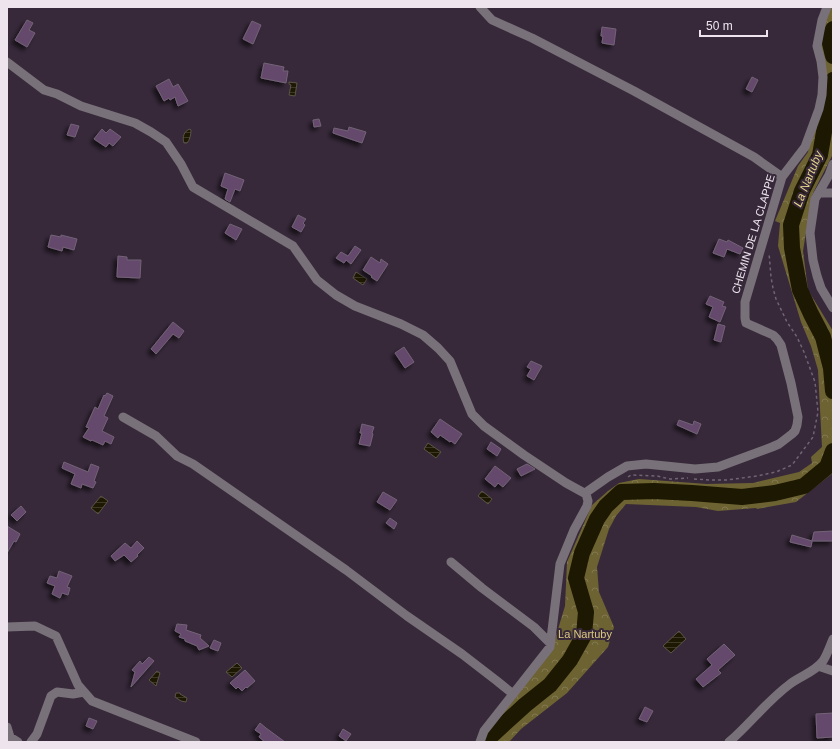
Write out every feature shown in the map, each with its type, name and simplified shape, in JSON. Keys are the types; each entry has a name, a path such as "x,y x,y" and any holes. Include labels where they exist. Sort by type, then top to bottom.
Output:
{"street":[{"path":"480,7 492,20 532,38 634,91 754,157 782,177"},
{"name":"CHEMIN DE LA CLAPPE","path":"586,494 608,477 627,466 646,464 695,469 718,467 746,458 779,444 795,431 798,416 797,409 781,345 778,339 773,335 746,323 745,302 782,177 805,147 819,109 822,95 823,77 817,46 822,20 827,7"},
{"path":"7,62 44,90 57,94 81,106 135,124 166,142 194,187 294,246 317,280 336,295 355,306 401,324 424,335 450,361 472,414 484,426 566,483 586,494 588,501 587,506 574,530 560,564 550,647 484,731 480,742"},
{"path":"833,164 829,175 815,199 810,233 813,260 821,288 833,308"},
{"path":"819,193 833,194"},
{"path":"123,417 156,436 177,456 193,464 346,570 407,616 468,659 513,694"},
{"path":"451,562 482,588 534,627 550,643"},
{"path":"7,627 35,626 56,636 78,685 92,701 196,742"},
{"path":"729,742 770,701 790,684 818,666 823,660 833,638"},
{"path":"818,666 833,672"},
{"path":"31,742 37,734 51,696 57,692 73,694 84,692"},
{"path":"7,727 10,737 18,742"}],"path":[{"path":"627,477 632,475 657,476 670,479 687,478 727,480 776,472 792,464 813,437 818,412 815,382 797,337 787,322 776,300 771,277 769,250 763,240"}],"green space":[{"name":"La Nartuby","path":"828,7 833,7 833,154 812,195 803,251 808,290 833,331 833,473 796,502 757,509 718,511 696,507 626,504 616,516 609,529 597,567 599,592 614,627 608,647 567,693 521,729 509,742 481,742 552,649 565,606 567,562 592,505 608,491 619,483 639,479 707,484 753,483 799,472 812,463 811,457 822,447 818,370 811,346 801,322 778,246 780,223 775,221 798,166 808,152 821,83 826,76 824,55 819,49"}],"shaded area":[{"path":"289,82 297,83 295,96 289,95 291,85"},
{"path":"190,129 191,133 189,140 187,143 184,143 184,134"},
{"path":"356,272 367,279 363,285 353,278"},
{"path":"428,443 441,452 436,458 424,449"},
{"path":"482,491 492,499 488,504 478,496"},
{"path":"101,496 108,501 98,514 91,508"},
{"path":"679,631 686,639 671,653 663,646"},
{"path":"237,663 242,668 232,677 226,672"},
{"path":"157,671 160,673 156,686 149,680"},
{"path":"176,693 180,693 187,698 186,702 175,697"}],"building":[{"path":"27,20 33,23 29,30 35,33 27,47 15,40"},
{"path":"252,21 261,25 253,44 243,39"},
{"path":"602,27 616,29 614,45 602,43"},
{"path":"264,63 284,67 283,71 288,71 286,83 261,78"},
{"path":"752,77 758,80 752,92 746,89"},
{"path":"169,79 173,87 178,84 188,101 178,106 175,97 164,101 156,86"},
{"path":"319,119 321,126 314,127 313,120"},
{"path":"71,124 79,126 75,137 67,135"},
{"path":"349,127 366,132 362,143 333,133 334,128 348,131"},
{"path":"102,129 106,133 110,129 121,137 113,146 109,143 106,147 94,139"},
{"path":"225,173 244,180 240,191 235,189 230,202 225,199 228,189 221,186"},
{"path":"298,215 306,219 303,223 305,225 301,232 292,227"},
{"path":"230,224 242,229 236,240 225,233"},
{"path":"51,235 61,237 61,235 77,239 74,250 63,247 62,251 48,247"},
{"path":"719,239 727,242 728,240 743,248 740,254 727,249 724,257 713,253"},
{"path":"355,246 361,250 351,264 346,260 344,263 336,258 341,252 348,256"},
{"path":"118,256 127,257 127,260 141,260 140,278 117,277"},
{"path":"371,257 380,263 381,259 388,264 377,281 363,270"},
{"path":"710,296 724,302 722,306 726,307 720,322 709,317 713,307 706,304"},
{"path":"173,322 184,331 179,338 173,334 156,354 151,349"},
{"path":"718,324 725,326 721,342 714,340"},
{"path":"404,347 414,362 405,368 395,353"},
{"path":"531,361 542,366 534,380 527,376 531,369 527,367"},
{"path":"107,393 113,396 104,416 108,418 102,431 114,437 111,444 105,441 103,445 83,437 89,428 86,427 95,407 98,409 104,395 105,396"},
{"path":"440,419 462,434 455,444 440,435 438,438 431,432"},
{"path":"679,420 693,425 694,421 701,424 697,434 677,425"},
{"path":"362,424 374,427 370,446 359,444 362,433 360,433"},
{"path":"491,442 501,449 497,456 487,449"},
{"path":"64,462 88,472 91,464 99,467 94,481 96,482 93,488 82,484 81,488 71,484 75,474 62,468"},
{"path":"527,464 535,469 521,476 517,469"},
{"path":"495,466 511,478 503,487 498,483 495,487 485,479"},
{"path":"383,492 397,500 390,510 377,502"},
{"path":"21,506 26,512 17,521 11,515"},
{"path":"390,518 397,523 394,529 386,523"},
{"path":"7,526 20,534 16,542 14,541 7,553"},
{"path":"833,531 833,541 812,541 814,532"},
{"path":"792,535 812,541 811,547 790,542"},
{"path":"137,541 144,548 131,562 124,555 115,561 111,556 125,543 131,548"},
{"path":"59,571 72,576 67,587 70,588 68,595 62,593 60,598 52,594 55,586 47,583 50,576 57,578"},
{"path":"177,624 187,625 186,630 201,635 200,638 209,646 199,650 197,646 179,637 181,634 175,631"},
{"path":"214,640 221,643 218,651 210,648"},
{"path":"724,644 735,655 718,670 721,673 703,687 696,679 712,665 707,659"},
{"path":"149,657 154,661 131,687 135,672 132,670 140,661 142,664"},
{"path":"245,670 255,681 242,691 238,687 236,689 230,683"},
{"path":"645,707 653,711 647,722 639,719"},
{"path":"833,713 833,737 817,738 816,714"},
{"path":"89,718 97,721 93,729 86,726"},
{"path":"260,723 285,742 265,742 259,737 261,734 255,730"},
{"path":"343,729 351,734 346,741 339,736"}],"waterway":[{"name":"La Nartuby","path":"833,29 829,39 833,56"},
{"name":"La Nartuby","path":"833,80 820,155 802,191 791,225 792,248 800,290 823,337 831,368 833,391"},
{"name":"La Nartuby","path":"488,742 491,736 525,705 550,685 570,660 584,635 586,612 576,578 582,553 597,519 606,506 621,492 654,491 742,497 775,493 804,486 827,467 833,451"}]}
